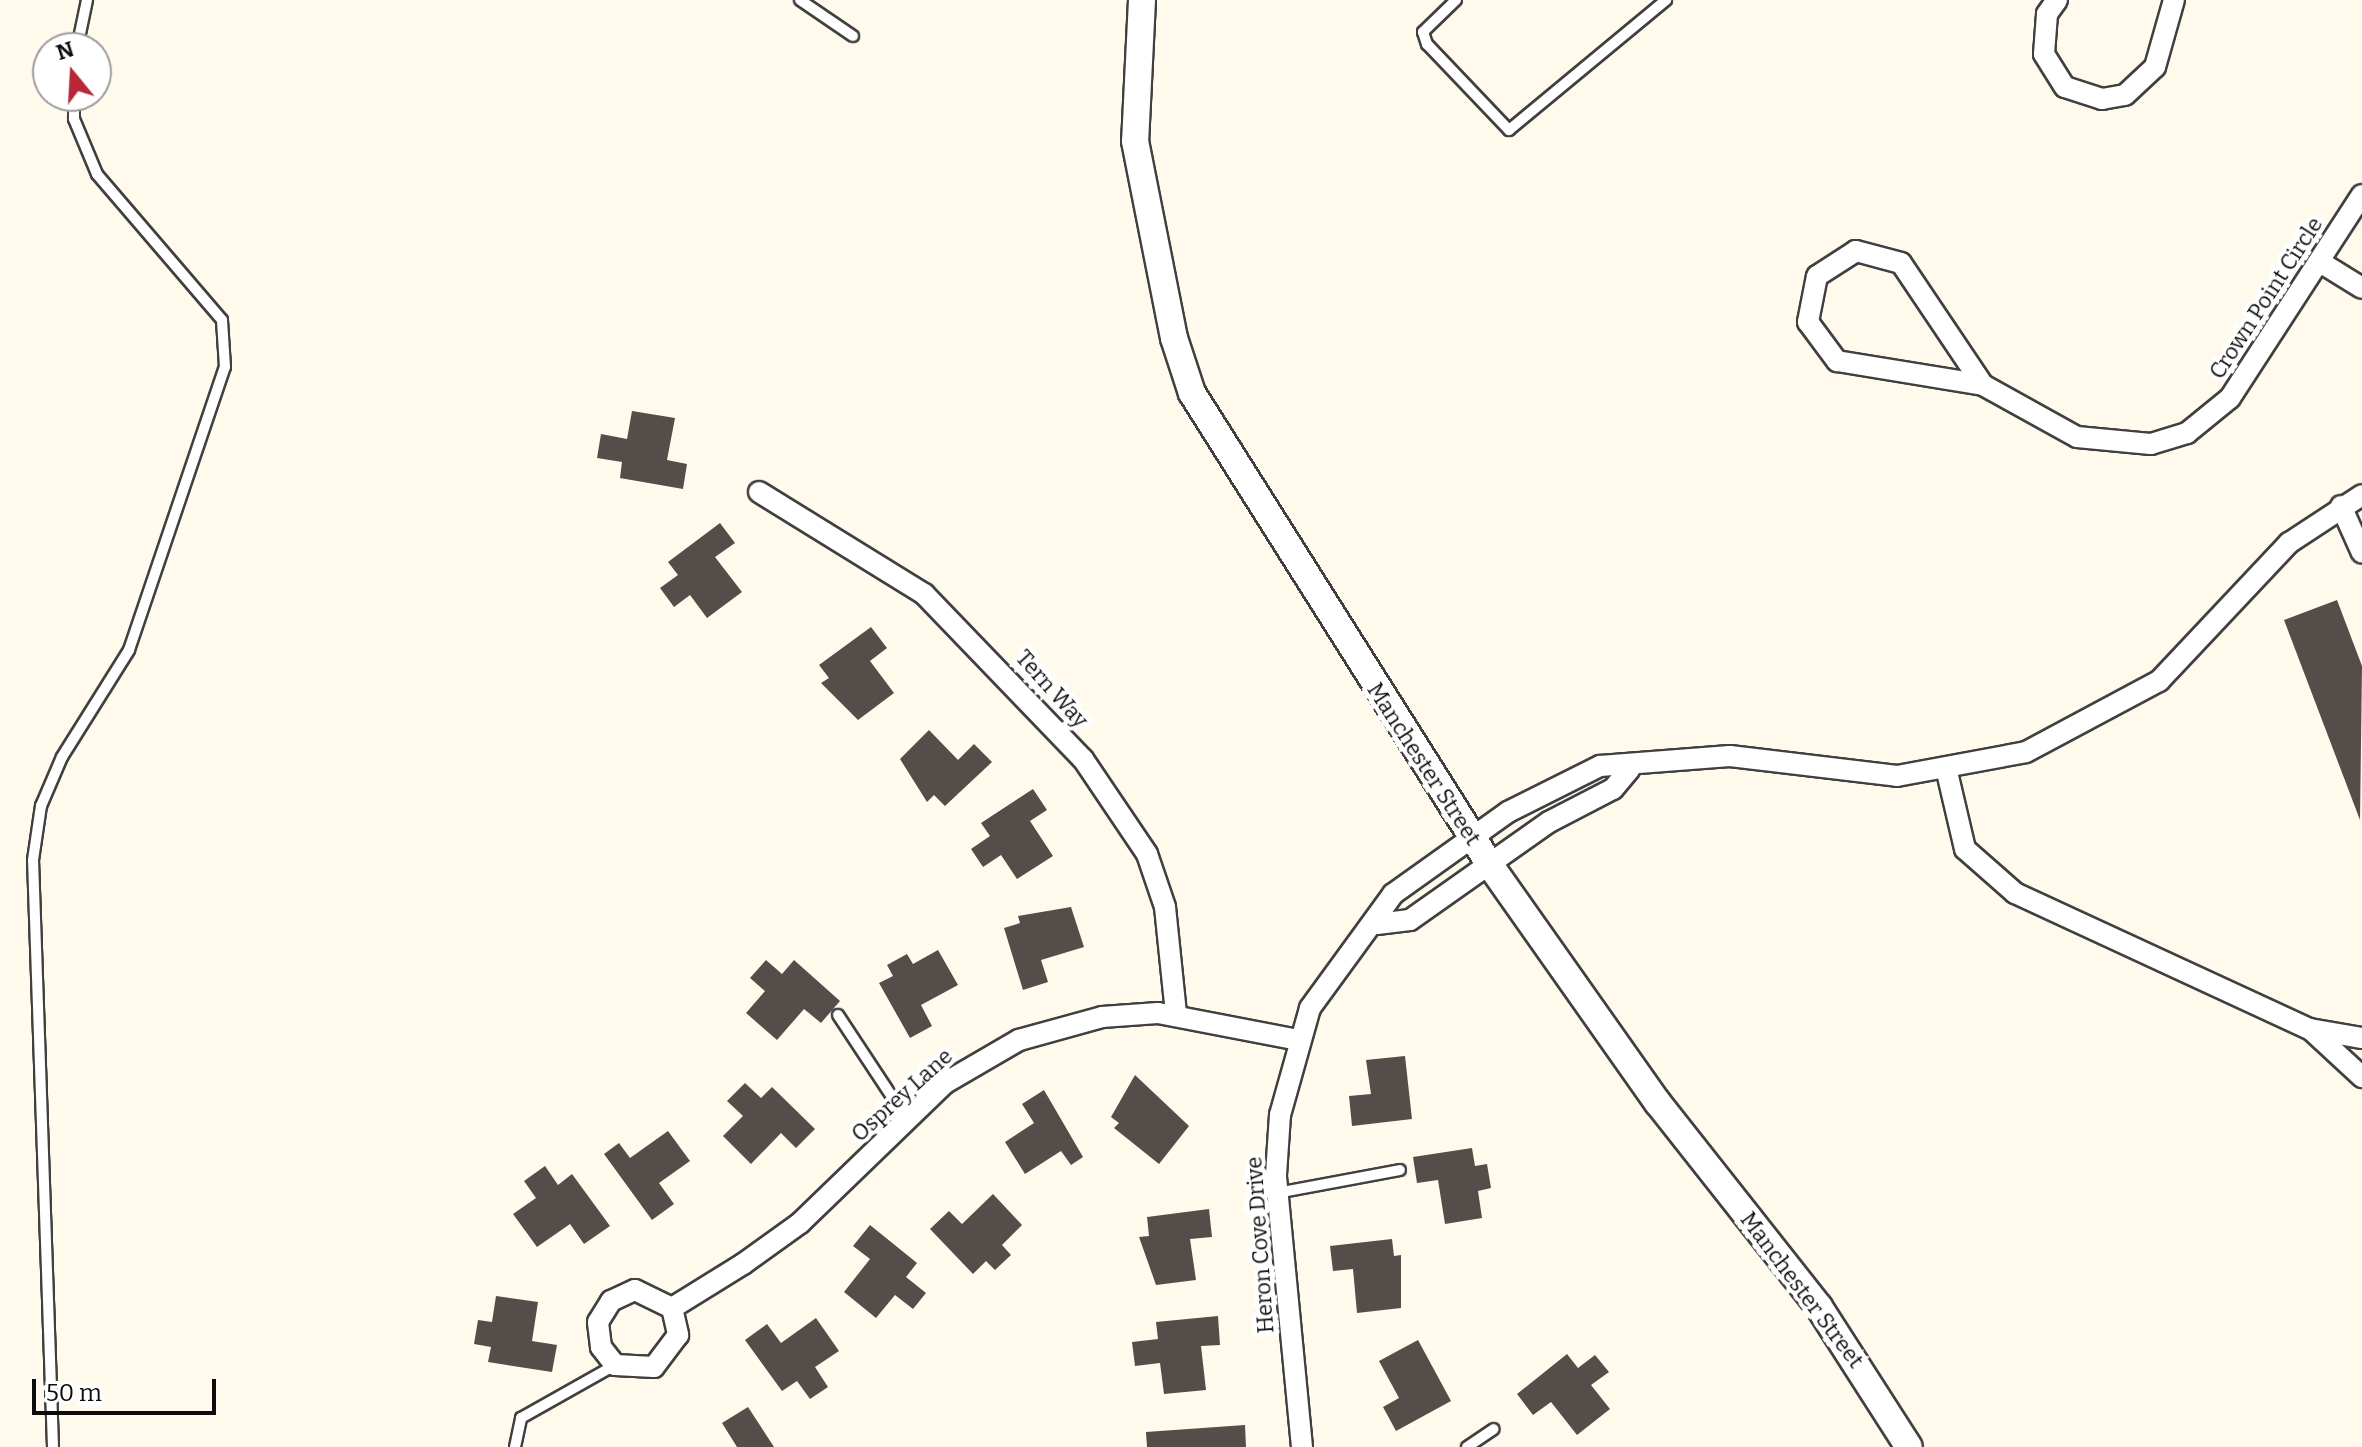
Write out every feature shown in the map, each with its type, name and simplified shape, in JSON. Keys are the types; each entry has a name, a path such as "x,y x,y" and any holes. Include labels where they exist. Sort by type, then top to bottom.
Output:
{"street":[{"name":"Manchester Street","path":"1142,0 1135,141 1174,338 1192,393 1470,837 1658,1103 1819,1307 1909,1447"},
{"path":"2057,0 2044,25 2044,54 2065,87 2102,99 2125,95 2155,67 2174,0"},
{"name":"Crown Point Circle","path":"1983,385 1901,263 1856,251 1817,276 1808,322 1837,361 1983,385 2086,440 2132,446 2169,440 2230,398 2362,195"},
{"path":"2320,262 2362,288"},
{"name":"Tern Way","path":"759,492 924,594 1109,792 1147,854 1165,907 1176,1014"},
{"name":"Heron Cove Drive","path":"1302,1447 1277,1193 1280,1115 1298,1040 1329,974 1377,924 1393,894 1470,837 1573,775 1600,766 1630,769 1707,755 1845,774 1947,772 2026,752 2133,699 2206,638 2289,543 2362,495"},
{"path":"2341,506 2362,553"},
{"path":"1377,924 1410,920 1490,865 1613,789 1630,769"},
{"path":"1947,772 1965,849 1991,878 2310,1029 2362,1038"},
{"name":"Osprey Lane","path":"672,1308 800,1223 906,1118 968,1067 1019,1040 1102,1017 1176,1014 1298,1040"},
{"path":"2310,1029 2362,1077"},
{"path":"649,1292 672,1308 678,1335 666,1360 642,1371 615,1365 598,1335 611,1301 649,1292"}],"lane":[{"path":"80,32 87,0"},
{"path":"800,0 853,36"},
{"path":"1456,0 1423,32 1427,44 1509,130 1666,0"},
{"path":"53,1447 33,860 41,806 62,757 129,650 225,367 222,320 97,174 74,119 74,112"},
{"path":"838,1015 906,1118"},
{"path":"1277,1193 1400,1170"},
{"path":"515,1447 521,1418 615,1365"},
{"path":"1467,1447 1494,1429"}],"building":[{"path":"632,411 675,418 667,460 687,464 683,489 620,478 622,462 597,458 601,434 627,439"},
{"path":"720,523 735,543 715,557 742,592 707,618 690,595 674,607 660,588 678,575 668,562"},
{"path":"2337,600 2362,666 2360,820 2284,620"},
{"path":"871,627 887,648 870,661 894,693 858,720 821,683 829,678 819,665"},
{"path":"929,730 958,760 974,744 992,762 945,806 934,795 927,802 900,759"},
{"path":"1033,789 1047,810 1030,821 1053,856 1017,879 1001,855 983,867 971,849 990,836 981,823"},
{"path":"1071,907 1084,947 1041,960 1048,982 1023,990 1004,928 1020,923 1018,916"},
{"path":"938,950 958,985 921,1005 932,1026 910,1038 879,983 893,976 887,965 907,954 913,964"},
{"path":"766,960 782,974 794,960 840,1001 821,1023 804,1009 777,1040 746,1013 765,991 750,978"},
{"path":"1405,1056 1412,1119 1352,1126 1349,1096 1371,1094 1366,1060"},
{"path":"1135,1075 1189,1126 1159,1164 1114,1128 1119,1123 1111,1117"},
{"path":"745,1083 761,1098 772,1087 815,1129 796,1148 781,1133 751,1164 723,1136 743,1116 727,1101"},
{"path":"1044,1090 1083,1157 1071,1165 1061,1151 1025,1174 1005,1142 1034,1123 1022,1104"},
{"path":"668,1131 690,1161 659,1183 674,1204 652,1220 604,1154 619,1143 630,1158"},
{"path":"1472,1148 1475,1166 1487,1164 1491,1188 1478,1191 1482,1218 1445,1224 1438,1180 1417,1183 1413,1157"},
{"path":"545,1166 558,1185 572,1174 610,1226 584,1244 570,1224 537,1247 513,1214 536,1198 524,1181"},
{"path":"993,1194 1022,1225 1002,1245 1011,1255 995,1270 986,1261 973,1274 930,1229 949,1211 962,1224"},
{"path":"1209,1209 1212,1237 1190,1239 1196,1280 1156,1285 1139,1237 1149,1236 1147,1217"},
{"path":"870,1225 917,1263 906,1277 926,1293 913,1309 895,1295 876,1318 844,1292 870,1259 853,1246"},
{"path":"1392,1239 1394,1256 1401,1255 1401,1308 1357,1313 1353,1269 1333,1271 1330,1246"},
{"path":"496,1296 538,1302 532,1341 557,1345 552,1372 488,1362 491,1347 474,1344 478,1320 492,1322"},
{"path":"1218,1316 1220,1345 1201,1346 1206,1390 1164,1394 1160,1363 1135,1366 1132,1342 1158,1339 1156,1322"},
{"path":"816,1318 839,1351 815,1367 828,1387 810,1399 797,1381 782,1391 745,1340 767,1324 781,1343"},
{"path":"1418,1340 1451,1401 1396,1431 1383,1407 1399,1398 1379,1361"},
{"path":"1567,1354 1578,1368 1595,1355 1609,1372 1591,1385 1610,1409 1577,1435 1551,1402 1533,1415 1517,1394"},
{"path":"748,1407 774,1447 737,1447 722,1423"},
{"path":"1245,1425 1246,1447 1147,1447 1146,1432"}]}
